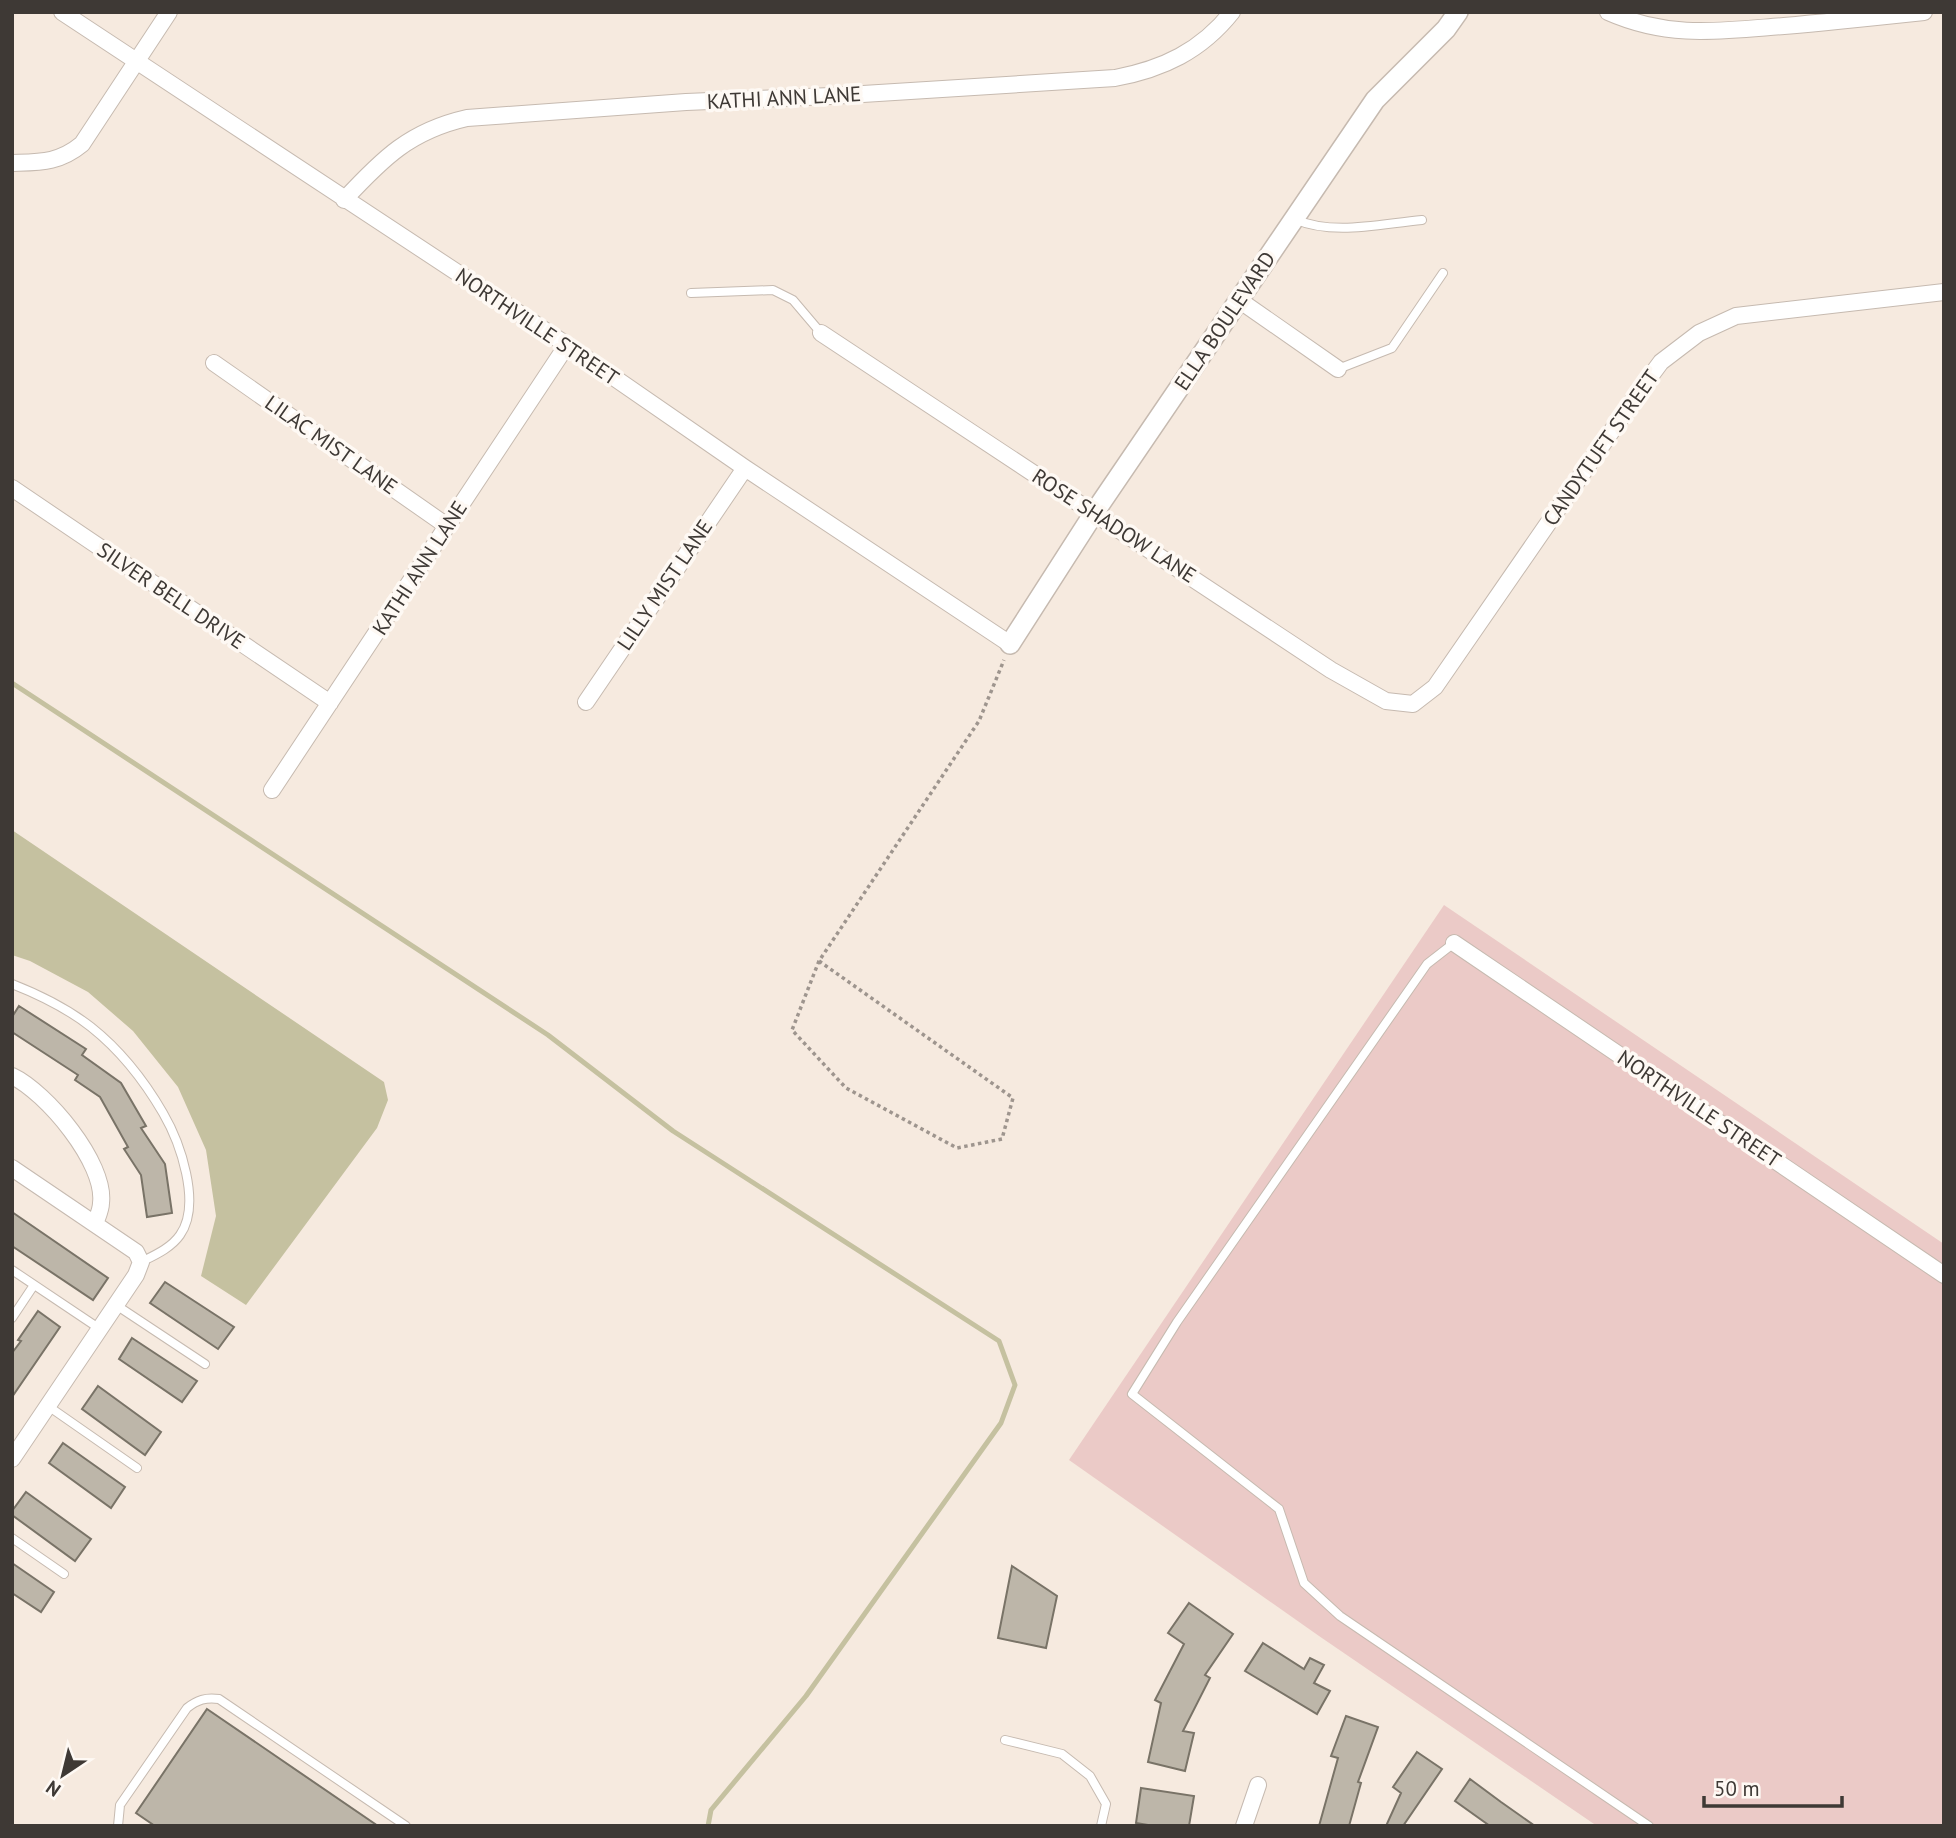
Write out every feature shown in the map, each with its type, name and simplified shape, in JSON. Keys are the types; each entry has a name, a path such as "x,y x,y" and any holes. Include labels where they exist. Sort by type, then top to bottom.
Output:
{"street":[{"name":"NORTHVILLE STREET","path":"62,12 567,345 745,468 1010,644"},
{"path":"12,163 45,162 68,155 82,144 169,12"},
{"name":"KATHI ANN LANE","path":"344,200 378,164 406,142 445,123 467,118 686,102 1115,78 1140,73 1186,55 1206,41 1232,12"},
{"name":"ELLA BOULEVARD","path":"1010,644 1094,513 1376,100 1446,29 1458,12"},
{"path":"1608,12 1652,27 1682,32 1924,12"},
{"name":"CANDYTUFT STREET","path":"1413,704 1435,687 1661,362 1699,333 1737,316 1944,292"},
{"path":"1239,300 1338,369"},
{"name":"ROSE SHADOW LANE","path":"821,333 1364,691 1386,701 1413,704"},
{"name":"KATHI ANN LANE","path":"272,790 567,345"},
{"name":"LILAC MIST LANE","path":"214,363 447,526"},
{"name":"LILLY MIST LANE","path":"586,702 745,468"},
{"name":"SILVER BELL DRIVE","path":"12,488 330,703"},
{"name":"NORTHVILLE STREET","path":"1454,943 1944,1275"},
{"path":"12,1076 21,1080 53,1107 81,1144 97,1178 102,1202 95,1224"},
{"path":"12,1168 136,1252 141,1262 136,1275 12,1459"},
{"path":"1244,1826 1258,1785"}],"lane":[{"path":"1294,219 1331,229 1422,220"},
{"path":"1338,369 1392,348 1443,273"},
{"path":"691,293 773,290 793,300 821,333"},
{"path":"1454,943 1427,964 1177,1322 1132,1394 1279,1509 1304,1583 1340,1616 1649,1826"},
{"path":"12,984 38,994 91,1027 124,1057 164,1114 189,1184 188,1217 180,1235 164,1249 141,1262"},
{"path":"12,1270 100,1329"},
{"path":"12,1318 34,1285"},
{"path":"116,1305 205,1364"},
{"path":"48,1406 137,1468"},
{"path":"12,1538 64,1574"},
{"path":"118,1826 120,1805 187,1708 194,1702 210,1698 219,1699 406,1826"},
{"path":"1005,1740 1062,1754 1090,1776 1106,1804 1101,1826"}],"path":[{"path":"819,961 1013,1098 1002,1139 957,1148 846,1088 792,1030 819,961 979,721 1010,644"}],"shaded area":[{"path":"12,830 384,1082 388,1100 377,1128 246,1305 201,1276 216,1216 206,1150 178,1087 133,1031 88,992 30,961 12,955"},
{"path":"1444,905 1944,1244 1944,1826 1597,1826 1319,1636 1069,1460"}],"building":[{"path":"19,1006 86,1049 82,1055 121,1083 146,1126 141,1128 165,1164 172,1213 147,1217 141,1175 124,1149 128,1147 100,1097 75,1080 78,1075 12,1032 12,1017"},
{"path":"12,1212 108,1278 93,1300 12,1246"},
{"path":"165,1282 234,1327 218,1349 150,1303"},
{"path":"38,1311 60,1327 12,1397 12,1353"},
{"path":"132,1338 197,1381 182,1402 119,1359"},
{"path":"98,1386 161,1432 145,1455 82,1409"},
{"path":"63,1443 125,1487 111,1508 49,1463"},
{"path":"26,1492 91,1539 75,1561 12,1515"},
{"path":"12,1563 54,1592 41,1612 12,1593"},
{"path":"1012,1566 1057,1596 1046,1648 998,1638"},
{"path":"1189,1603 1233,1634 1205,1675 1210,1678 1183,1731 1194,1733 1185,1771 1148,1762 1161,1703 1155,1700 1184,1644 1168,1633"},
{"path":"1263,1643 1304,1669 1310,1658 1324,1665 1314,1683 1330,1691 1317,1714 1245,1671"},
{"path":"207,1709 378,1826 155,1826 136,1813"},
{"path":"1346,1716 1378,1727 1358,1782 1361,1783 1349,1826 1319,1826 1338,1758 1331,1756"},
{"path":"1417,1752 1442,1769 1403,1826 1386,1826 1401,1793 1393,1787"},
{"path":"1470,1779 1535,1826 1490,1826 1455,1801"},
{"path":"1141,1788 1194,1796 1189,1826 1136,1823"}],"waterway":[{"path":"12,683 548,1035 673,1131 999,1341 1015,1385 1001,1423 806,1696 711,1810 708,1826"}]}
